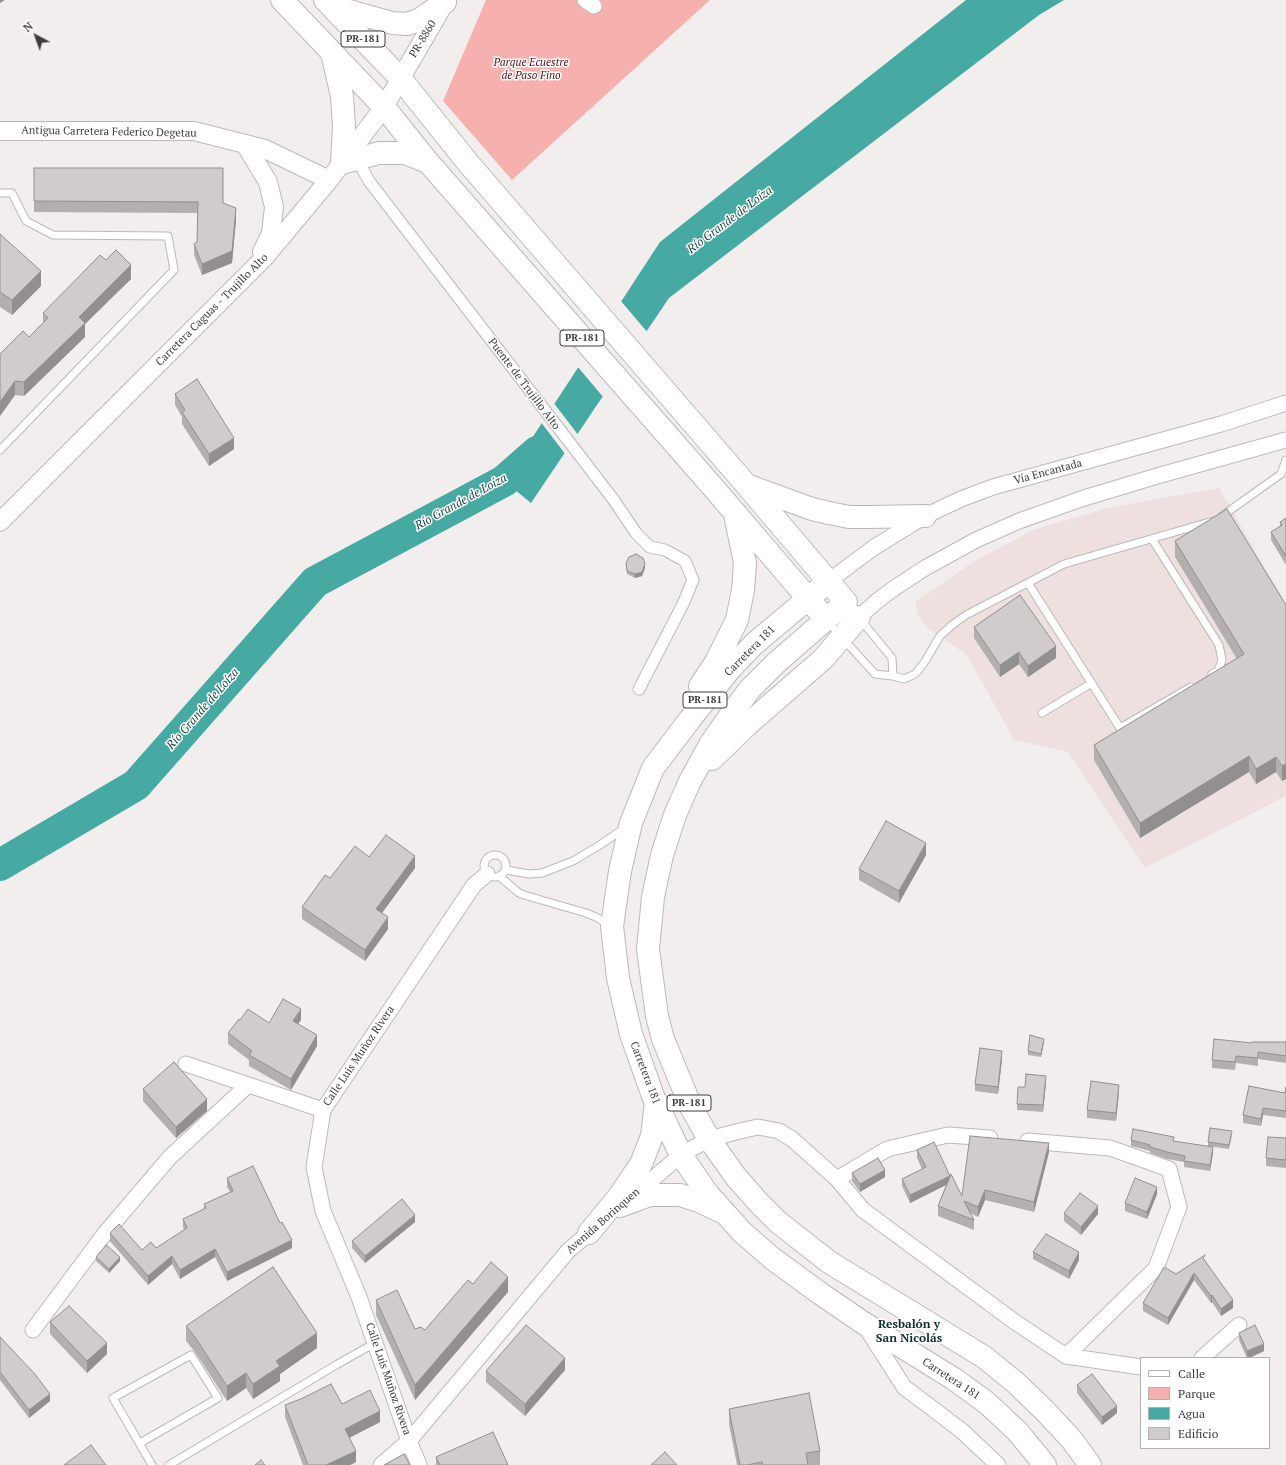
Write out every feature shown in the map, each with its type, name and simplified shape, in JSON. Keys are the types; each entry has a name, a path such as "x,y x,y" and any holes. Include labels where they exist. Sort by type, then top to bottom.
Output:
{"main road":[{"name":"PR-181","path":"282,0 384,107 446,184 718,493 825,620"},
{"path":"328,3 392,23 407,24 419,20 446,1"},
{"name":"PR-181","path":"328,3 400,78 469,164 742,479 852,610 825,620 776,663 750,689 711,744 690,781 675,815 662,855 653,897 648,949 657,1016 663,1039 690,1107 708,1139 736,1177 759,1203 801,1241 829,1262 984,1357 1016,1383 1044,1410 1072,1440 1090,1465"},
{"path":"332,52 342,96 344,127 343,167 378,153 405,153 428,162"},
{"path":"742,479 812,509 829,513 849,517 925,516"},
{"path":"653,768 674,723 716,662 737,620 744,590 745,562 735,513"},
{"name":"Carretera 181","path":"829,581 754,644 730,669 653,768 630,823 620,872 612,926 618,978 631,1034 656,1102 681,1155 707,1193 742,1232 772,1259 862,1322 954,1379 987,1403 1017,1431 1045,1465"},
{"path":"690,781 747,725 823,659 841,637 852,610"},
{"path":"589,1233 620,1195 641,1164 652,1136 656,1102"},
{"path":"620,1206 650,1195 680,1195 699,1201 726,1214"},
{"path":"1072,1440 1094,1451 1105,1465"}],"street":[{"name":"PR-8860","path":"400,78 446,1"},
{"name":"Carretera Caguas - Trujillo Alto","path":"0,522 256,266 343,167 384,107 400,78"},
{"name":"Antigua Carretera Federico Degetau","path":"0,131 194,131 343,167"},
{"path":"245,144 268,182 274,207 271,233 256,266"},
{"name":"Puente de Trujillo Alto","path":"343,167 369,182 613,499 636,533 650,547 665,550 685,561 693,580 683,604 639,689"},
{"name":"Vía Encantada","path":"829,581 873,548 925,516 961,499 993,487 1221,424 1286,403"},
{"path":"852,610 877,601 896,586 925,568 976,540 1019,521 1084,498 1286,440"},
{"name":"Calle Luis Muñoz Rivera","path":"419,1465 359,1297 323,1212 314,1167 323,1110 474,885 493,875"},
{"path":"186,1064 323,1110"},
{"path":"33,1330 106,1232 170,1157 248,1085"},
{"name":"Avenida Borinquen","path":"381,1465 410,1441 568,1251 681,1155 708,1139 758,1127 778,1131 792,1139 837,1179 863,1210 1015,1322 1066,1356"},
{"path":"837,1179 887,1149 948,1135 1002,1139"},
{"path":"1018,1140 1110,1148 1169,1169 1179,1207 1156,1268 1066,1356"},
{"path":"862,1322 904,1387 962,1431 998,1465"},
{"path":"1203,1357 1239,1325"},
{"path":"1066,1356 1140,1367"}],"lane":[{"path":"0,194 12,193 26,221 53,235 168,236 174,270 0,450"},
{"path":"825,620 875,674 904,679 915,674 924,663 940,636 966,615 1064,564 1217,520 1281,474 1286,460"},
{"path":"1028,583 1120,728 1218,671 1222,660 1219,645 1152,539"},
{"path":"852,610 892,658 893,676"},
{"path":"1042,713 1092,683"},
{"path":"493,875 506,870 529,874 542,872 573,861 600,845 630,823"},
{"path":"506,870 506,862 504,858 496,854 487,858 484,866 493,875 524,895 586,913 612,926"},
{"path":"169,1465 375,1343"},
{"path":"140,1443 218,1398 191,1355 113,1398 152,1465"}],"shaded area":[{"path":"1219,488 1286,604 1286,796 1145,868 1068,752 1014,740 967,655 926,627 918,615 915,602 973,562 1033,530 1107,508"}],"green space":[{"name":"Parque Ecuestre de Paso Fino","path":"486,0 710,0 512,180 443,101"}],"water":[{"path":"966,0 1064,0 1039,15 669,298 531,503 504,481 660,242"}],"pier":[{"path":"620,300 648,333 604,398 577,366"},
{"path":"553,402 579,436 566,455 540,421"}],"building":[{"path":"34,168 223,168 223,203 236,208 232,251 202,264 194,244 197,242 198,202 34,201"},
{"path":"0,234 41,271 12,300 0,292"},
{"path":"116,250 131,265 79,317 85,323 24,382 15,381 0,402 0,354 23,331 29,337 48,318 43,313 100,255 106,260"},
{"path":"197,379 234,438 209,454 182,412 185,410 175,394"},
{"path":"1227,509 1286,605 1286,764 1282,766 1276,757 1256,769 1249,756 1140,823 1094,745 1244,654 1175,541"},
{"path":"1286,518 1286,556 1271,532 1282,525 1280,522"},
{"path":"636,554 643,558 645,564 642,572 635,574 627,571 626,563 629,557"},
{"path":"1020,595 1056,646 1028,666 1019,652 1000,665 974,627"},
{"path":"886,821 926,843 899,891 859,869"},
{"path":"386,835 415,856 376,909 388,917 365,950 302,907 325,875 330,878 355,846 369,857"},
{"path":"283,999 301,1009 293,1021 317,1035 291,1079 249,1055 252,1051 228,1033 248,1009 269,1023"},
{"path":"1030,1035 1044,1039 1041,1054 1028,1051"},
{"path":"1214,1039 1252,1043 1286,1042 1286,1056 1258,1052 1258,1058 1236,1056 1235,1062 1212,1060"},
{"path":"980,1048 1002,1051 998,1087 975,1084"},
{"path":"174,1062 207,1099 176,1127 143,1089"},
{"path":"1026,1074 1046,1076 1043,1105 1017,1104 1018,1087 1025,1087"},
{"path":"1091,1081 1119,1085 1116,1113 1087,1110"},
{"path":"1249,1086 1285,1093 1286,1087 1286,1111 1263,1108 1261,1119 1243,1115"},
{"path":"1210,1128 1232,1131 1229,1145 1208,1142"},
{"path":"1133,1129 1174,1137 1173,1141 1213,1147 1210,1165 1184,1161 1185,1156 1150,1147 1150,1145 1131,1140"},
{"path":"970,1136 1049,1143 1034,1202 985,1190 978,1207 964,1201 974,1220 938,1206 951,1174 962,1196"},
{"path":"1268,1137 1286,1138 1286,1160 1266,1158"},
{"path":"934,1142 950,1176 910,1195 902,1179 926,1167 917,1150"},
{"path":"878,1158 885,1170 860,1184 852,1173"},
{"path":"253,1166 280,1223 282,1222 292,1240 227,1272 215,1249 180,1270 172,1256 148,1276 110,1233 119,1224 142,1250 151,1242 156,1248 187,1228 183,1219 206,1208 204,1204 233,1191 227,1178"},
{"path":"1135,1178 1157,1187 1147,1212 1125,1203"},
{"path":"1080,1193 1098,1206 1081,1227 1064,1213"},
{"path":"402,1199 415,1215 365,1256 352,1241"},
{"path":"1046,1234 1079,1252 1069,1271 1033,1252"},
{"path":"106,1245 120,1257 109,1269 96,1257"},
{"path":"1205,1255 1203,1258 1233,1300 1221,1309 1212,1295 1211,1296 1194,1273 1168,1318 1143,1303 1164,1267 1176,1274"},
{"path":"491,1262 508,1277 415,1385 376,1300 397,1290 415,1329 421,1327 425,1330 468,1280 473,1284"},
{"path":"273,1267 317,1333 276,1361 280,1366 253,1384 246,1373 227,1386 195,1337 186,1326"},
{"path":"69,1306 107,1343 87,1361 50,1322"},
{"path":"526,1325 565,1358 525,1404 486,1371"},
{"path":"1255,1325 1264,1344 1247,1351 1239,1333"},
{"path":"0,1337 34,1373 50,1394 29,1410 0,1372"},
{"path":"1092,1374 1117,1406 1102,1417 1077,1385"},
{"path":"331,1384 342,1404 370,1390 380,1411 345,1429 356,1451 326,1465 308,1465 285,1405"},
{"path":"809,1393 820,1451 806,1453 808,1465 763,1465 762,1462 740,1465 729,1409"},
{"path":"493,1432 508,1465 440,1465 436,1457"},
{"path":"91,1445 106,1465 64,1465"},
{"path":"665,1452 677,1465 651,1465"},
{"path":"404,1454 410,1465 384,1465"},
{"path":"261,1460 265,1465 255,1465"}],"waterway":[{"name":"Río Grande de Loíza","path":"0,865 136,785 315,582 504,481 537,452"}],"district":[{"name":"Resbalón y San Nicolás","path":"909,1332"}]}
